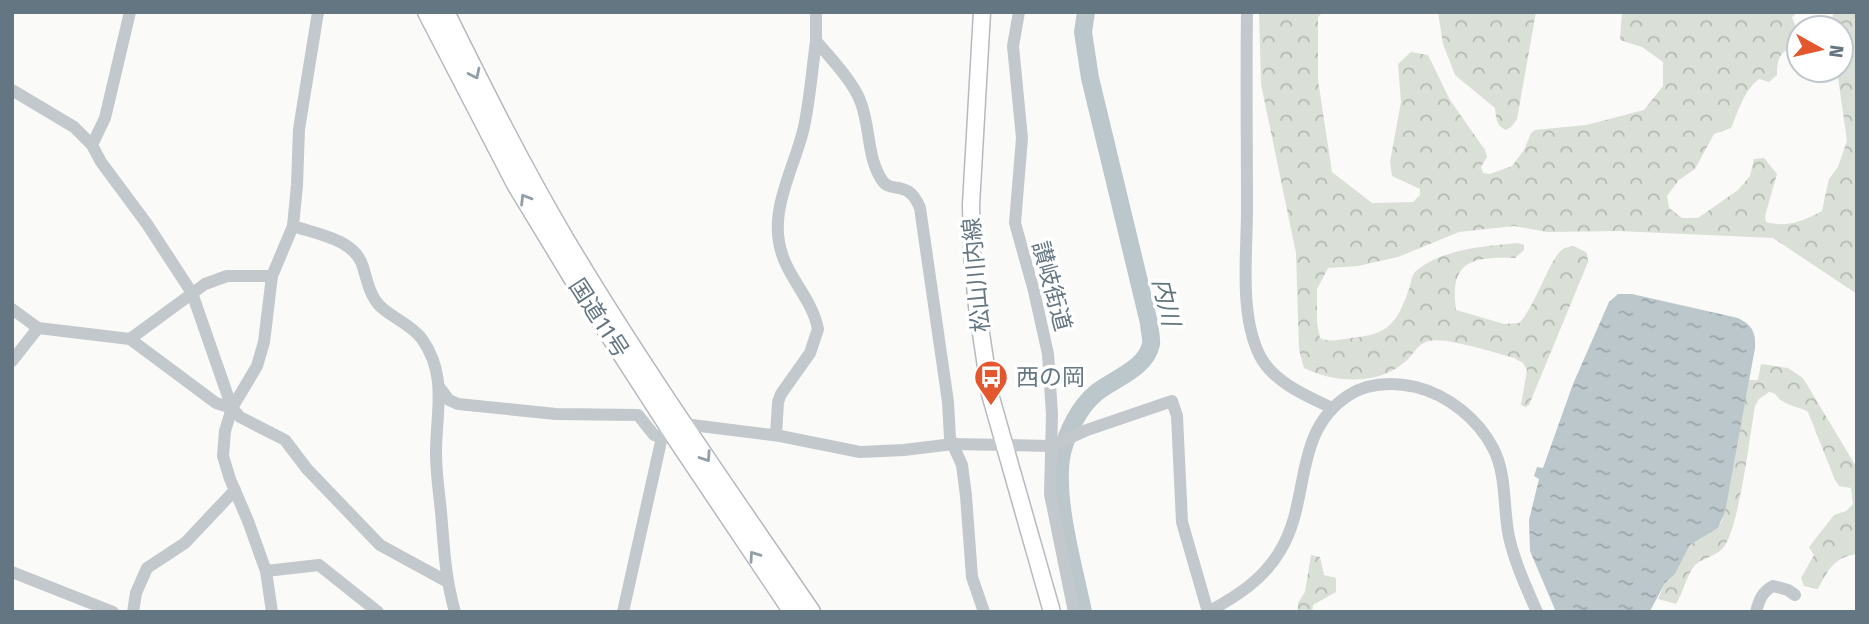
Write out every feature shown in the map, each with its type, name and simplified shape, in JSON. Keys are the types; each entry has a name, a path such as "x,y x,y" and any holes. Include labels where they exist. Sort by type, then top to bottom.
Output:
{"highway":[{"name":"国道11号","path":"427,12 516,184 573,278 793,612"},
{"name":"国道11号","path":"446,12 509,141 672,430 811,612"}],"main road":[{"name":"松山川内線","path":"982,12 973,154 972,253 985,368 1004,446 1052,612"}],"street":[{"path":"92,145 105,118 130,12"},
{"path":"272,612 266,571 223,456 225,431 232,408 257,366 264,342 272,276 293,226 302,108 318,12"},
{"path":"776,435 781,394 810,353 818,329 808,302 784,262 778,240 779,214 804,126 816,41 816,12"},
{"name":"讃岐街道","path":"1019,12 1013,46 1022,138 1015,223 1048,354 1055,444 1050,494 1074,612"},
{"path":"1247,12 1247,257 1250,329 1261,358 1271,371 1295,389 1332,408"},
{"path":"816,41 862,104 869,145 881,181 887,186 909,190 915,195 920,208 948,402 950,438 962,465 972,577 984,612"},
{"path":"12,90 75,127 92,145 100,162 147,224 192,293 232,408 240,417 285,440 307,469 380,545 446,580"},
{"path":"293,226 332,239 353,250 361,261 379,306 421,338 434,364 440,388 436,453 446,580 455,612"},
{"path":"130,339 205,284 227,276 272,276"},
{"path":"12,309 38,328 130,339 216,403 232,408"},
{"path":"12,361 38,328"},
{"path":"440,388 449,400 458,404 556,414 638,415 654,435 672,430 776,435 860,452 953,444 1055,444 1087,430 1172,401 1177,416 1182,522 1208,612 1223,608 1252,585 1267,571 1289,537 1311,440 1332,408 1352,393 1379,384 1393,383 1422,388 1436,394 1473,420 1495,452 1502,480 1509,537 1537,612"},
{"path":"623,612 672,430"},
{"path":"133,612 136,593 148,568 185,543 235,491"},
{"path":"266,571 318,565 378,612"},
{"path":"12,572 81,606 113,612"},
{"path":"1756,612 1759,600 1766,590 1773,586 1781,587 1795,595"}],"green space":[{"path":"1259,12 1323,12 1318,17 1318,80 1332,172 1372,203 1413,202 1420,195 1420,189 1392,176 1390,162 1401,102 1398,64 1411,52 1428,55 1450,100 1485,150 1487,157 1481,167 1483,173 1490,174 1512,166 1535,130 1586,125 1644,110 1663,86 1663,62 1642,47 1620,40 1622,12 1798,12 1785,14 1785,52 1779,60 1777,75 1769,82 1759,79 1754,84 1742,102 1731,128 1714,134 1695,169 1679,180 1667,196 1669,208 1682,218 1698,218 1738,190 1750,176 1754,159 1764,158 1777,174 1765,216 1766,222 1788,224 1822,211 1829,179 1838,167 1847,141 1839,84 1855,84 1855,14 1833,12 1857,12 1857,294 1773,238 1619,231 1547,232 1514,226 1459,232 1398,257 1358,266 1328,268 1317,289 1320,338 1339,340 1375,334 1384,329 1391,324 1401,308 1414,273 1437,258 1464,250 1518,243 1524,245 1524,250 1515,258 1487,259 1467,265 1456,281 1455,293 1456,310 1504,324 1519,323 1558,254 1564,248 1574,246 1587,253 1588,262 1529,405 1521,405 1527,370 1523,363 1514,358 1447,341 1425,342 1406,361 1383,375 1343,379 1316,373 1304,368 1299,350 1296,253 1261,84"},
{"path":"1438,12 1536,12 1517,119 1511,127 1506,130 1500,126 1495,108 1455,75 1443,44"},
{"path":"1761,364 1788,368 1803,378 1857,468 1857,554 1837,561 1818,589 1804,586 1801,578 1814,555 1809,547 1834,515 1846,511 1853,504 1851,488 1839,486 1835,480 1808,412 1787,404 1769,392 1759,399 1755,406 1739,503 1729,538 1720,551 1695,565 1676,604 1658,599 1665,583 1675,574 1690,545 1718,528 1722,521 1749,380 1758,380"},
{"path":"1311,555 1320,557 1324,575 1336,578 1336,592 1313,605 1312,612 1298,612 1298,603 1305,592"}],"water":[{"path":"1618,294 1632,294 1738,318 1752,330 1755,348 1725,512 1718,528 1690,545 1675,574 1665,583 1650,611 1556,612 1530,551 1529,520 1539,479 1534,476 1537,467 1543,468 1573,384 1609,302"}],"waterway":[{"name":"内川","path":"1083,612 1062,511 1062,453 1070,428 1084,405 1096,393 1136,367 1148,353 1151,342 1149,323 1090,78 1083,32 1086,12"}],"place":[{"name":"西の岡","path":"991,407"}]}
